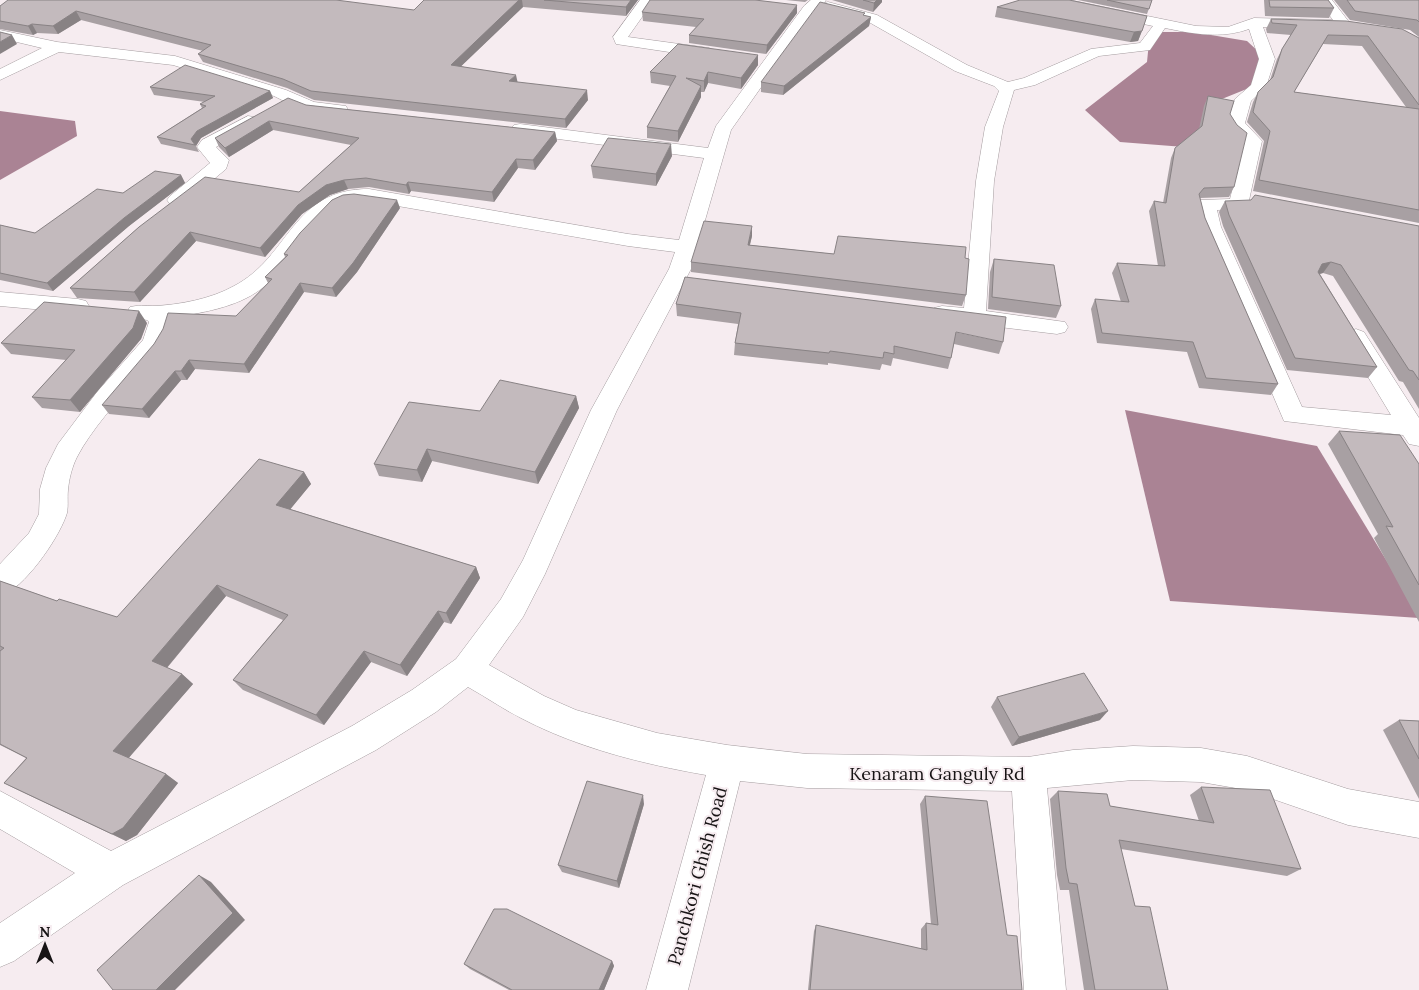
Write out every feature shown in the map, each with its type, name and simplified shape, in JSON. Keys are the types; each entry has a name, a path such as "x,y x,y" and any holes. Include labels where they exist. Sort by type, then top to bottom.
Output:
{"street":[{"path":"647,0 620,37 621,41 723,55"},
{"path":"1048,0 1161,24 1216,32 1229,31 1254,22 1359,27"},
{"path":"1325,0 1342,22 1340,25"},
{"path":"0,948 110,872 364,738 424,701 467,669 517,600 535,565 604,410 684,280 686,247 722,130 761,60 808,5 872,18 961,68 1005,87 1029,82 1096,52 1145,47 1161,24"},
{"path":"1254,22 1267,59 1258,86 1243,99 1236,123 1239,129 1253,141 1249,198 1238,205 1206,204 1211,227 1293,415 1415,433"},
{"path":"0,34 57,47 175,62 237,78 277,105 358,112"},
{"path":"0,75 57,47"},
{"path":"974,317 985,181 994,127 1007,91 1005,87"},
{"path":"160,213 219,165 220,160 208,151 206,147 208,144 277,105"},
{"path":"503,127 714,154"},
{"path":"0,299 153,314 224,298 250,287 266,275 319,212 334,200 349,195 369,195 628,240 686,247"},
{"path":"54,304 75,286"},
{"path":"926,310 1057,327"},
{"path":"0,584 39,540 53,515 54,489 59,468 67,451 106,398 152,344 159,331 161,321 153,314"},
{"path":"1344,316 1415,433"},
{"name":"Kenaram Ganguly Rd","path":"467,669 532,707 572,725 657,750 726,762 807,771 1028,774 1073,767 1133,763 1200,765 1247,773 1348,807 1419,820"},
{"name":"Panchkori Ghish Road","path":"667,990 726,762"},
{"path":"1028,774 1045,990"},
{"path":"0,809 110,872"}],"shaded area":[{"path":"1150,32 1193,32 1247,41 1262,55 1254,86 1212,103 1210,149 1120,142 1085,110 1147,62"},
{"path":"0,111 75,121 77,136 0,180"},
{"path":"1125,410 1317,446 1419,614 1419,618 1170,601"}],"building":[{"path":"8,0 336,0 414,10 424,0 519,0 451,65 516,75 509,81 587,90 565,119 311,91 283,79 198,54 211,45 76,11 53,26 32,24 28,26 0,21 0,6"},
{"path":"544,0 631,0 626,7"},
{"path":"650,0 755,0 797,5 767,45 689,35 704,19 642,12"},
{"path":"863,0 877,0 874,3"},
{"path":"1020,0 1069,0 1147,16 1142,31 1134,32 997,7"},
{"path":"1107,0 1152,0 1149,9"},
{"path":"1269,0 1328,0 1334,8 1270,7"},
{"path":"1347,0 1419,0 1419,22 1417,20 1355,11"},
{"path":"820,2 865,13 863,15 871,17 784,86 761,82"},
{"path":"1271,19 1346,21 1402,29 1419,38 1419,105 1368,36 1328,35 1294,92 1419,109 1419,210 1259,180 1270,131 1253,112 1258,92 1273,77 1282,49 1297,25 1272,23"},
{"path":"0,32 12,35 0,42"},
{"path":"678,44 758,55 741,78 708,72 704,81 686,78 701,86 678,131 647,127 676,76 650,72"},
{"path":"185,65 270,91 197,131 191,139 195,145 157,137 206,106 200,104 215,96 150,87"},
{"path":"1208,96 1234,101 1230,114 1237,125 1247,133 1234,187 1204,188 1199,194 1205,218 1278,384 1206,378 1193,342 1102,333 1095,299 1129,302 1117,263 1165,266 1154,201 1166,203 1175,148 1202,126"},
{"path":"288,98 306,105 555,132 533,160 516,159 492,192 408,182 406,185 366,178 344,180 326,185 298,205 260,248 190,232 134,292 70,288 139,227 205,177 299,192 359,138 269,121 225,148 215,138"},
{"path":"608,138 671,144 656,174 591,166"},
{"path":"155,171 181,175 124,218 47,283 0,273 0,225 35,233 97,189 123,193"},
{"path":"354,194 397,200 353,263 332,288 300,283 244,364 189,360 181,371 175,371 142,409 102,405 154,344 163,329 168,313 236,316 272,279 265,277 288,255 284,254 300,233 332,200 343,195"},
{"path":"1255,195 1419,226 1419,380 1413,371 1409,370 1341,265 1331,262 1322,264 1318,272 1377,367 1295,358 1229,215 1225,201 1251,200"},
{"path":"704,221 752,226 748,245 834,254 838,236 966,247 965,258 969,259 966,295 691,262"},
{"path":"994,259 1054,265 1061,306 992,297"},
{"path":"685,277 1006,317 1003,342 956,332 951,358 894,346 894,354 884,352 883,358 830,351 829,353 735,343 741,313 676,304"},
{"path":"44,302 139,311 133,328 70,400 32,397 75,350 1,343"},
{"path":"500,380 576,396 535,472 427,449 417,470 374,464 409,402 480,411"},
{"path":"1339,431 1400,435 1419,464 1419,585 1386,526 1393,527"},
{"path":"259,459 304,472 276,505 476,567 446,613 438,611 400,665 364,651 316,715 233,680 288,615 217,585 152,661 182,674 113,751 166,774 123,828 112,834 4,783 27,758 0,744 0,651 4,648 0,646 0,581 57,601 59,599 117,617"},
{"path":"1084,673 1108,711 1019,737 997,697"},
{"path":"1399,720 1419,721 1419,759"},
{"path":"587,781 643,795 617,881 558,865"},
{"path":"1201,787 1270,790 1301,869 1119,840 1135,906 1150,907 1168,990 1095,990 1077,884 1069,883 1066,868 1058,791 1107,794 1110,806 1214,823"},
{"path":"925,796 987,801 1007,935 1017,936 1022,990 810,990 816,925 927,950 926,923 938,925"},
{"path":"199,875 233,913 156,990 113,990 97,970"},
{"path":"494,909 507,909 612,961 599,990 512,990 464,964"}]}
